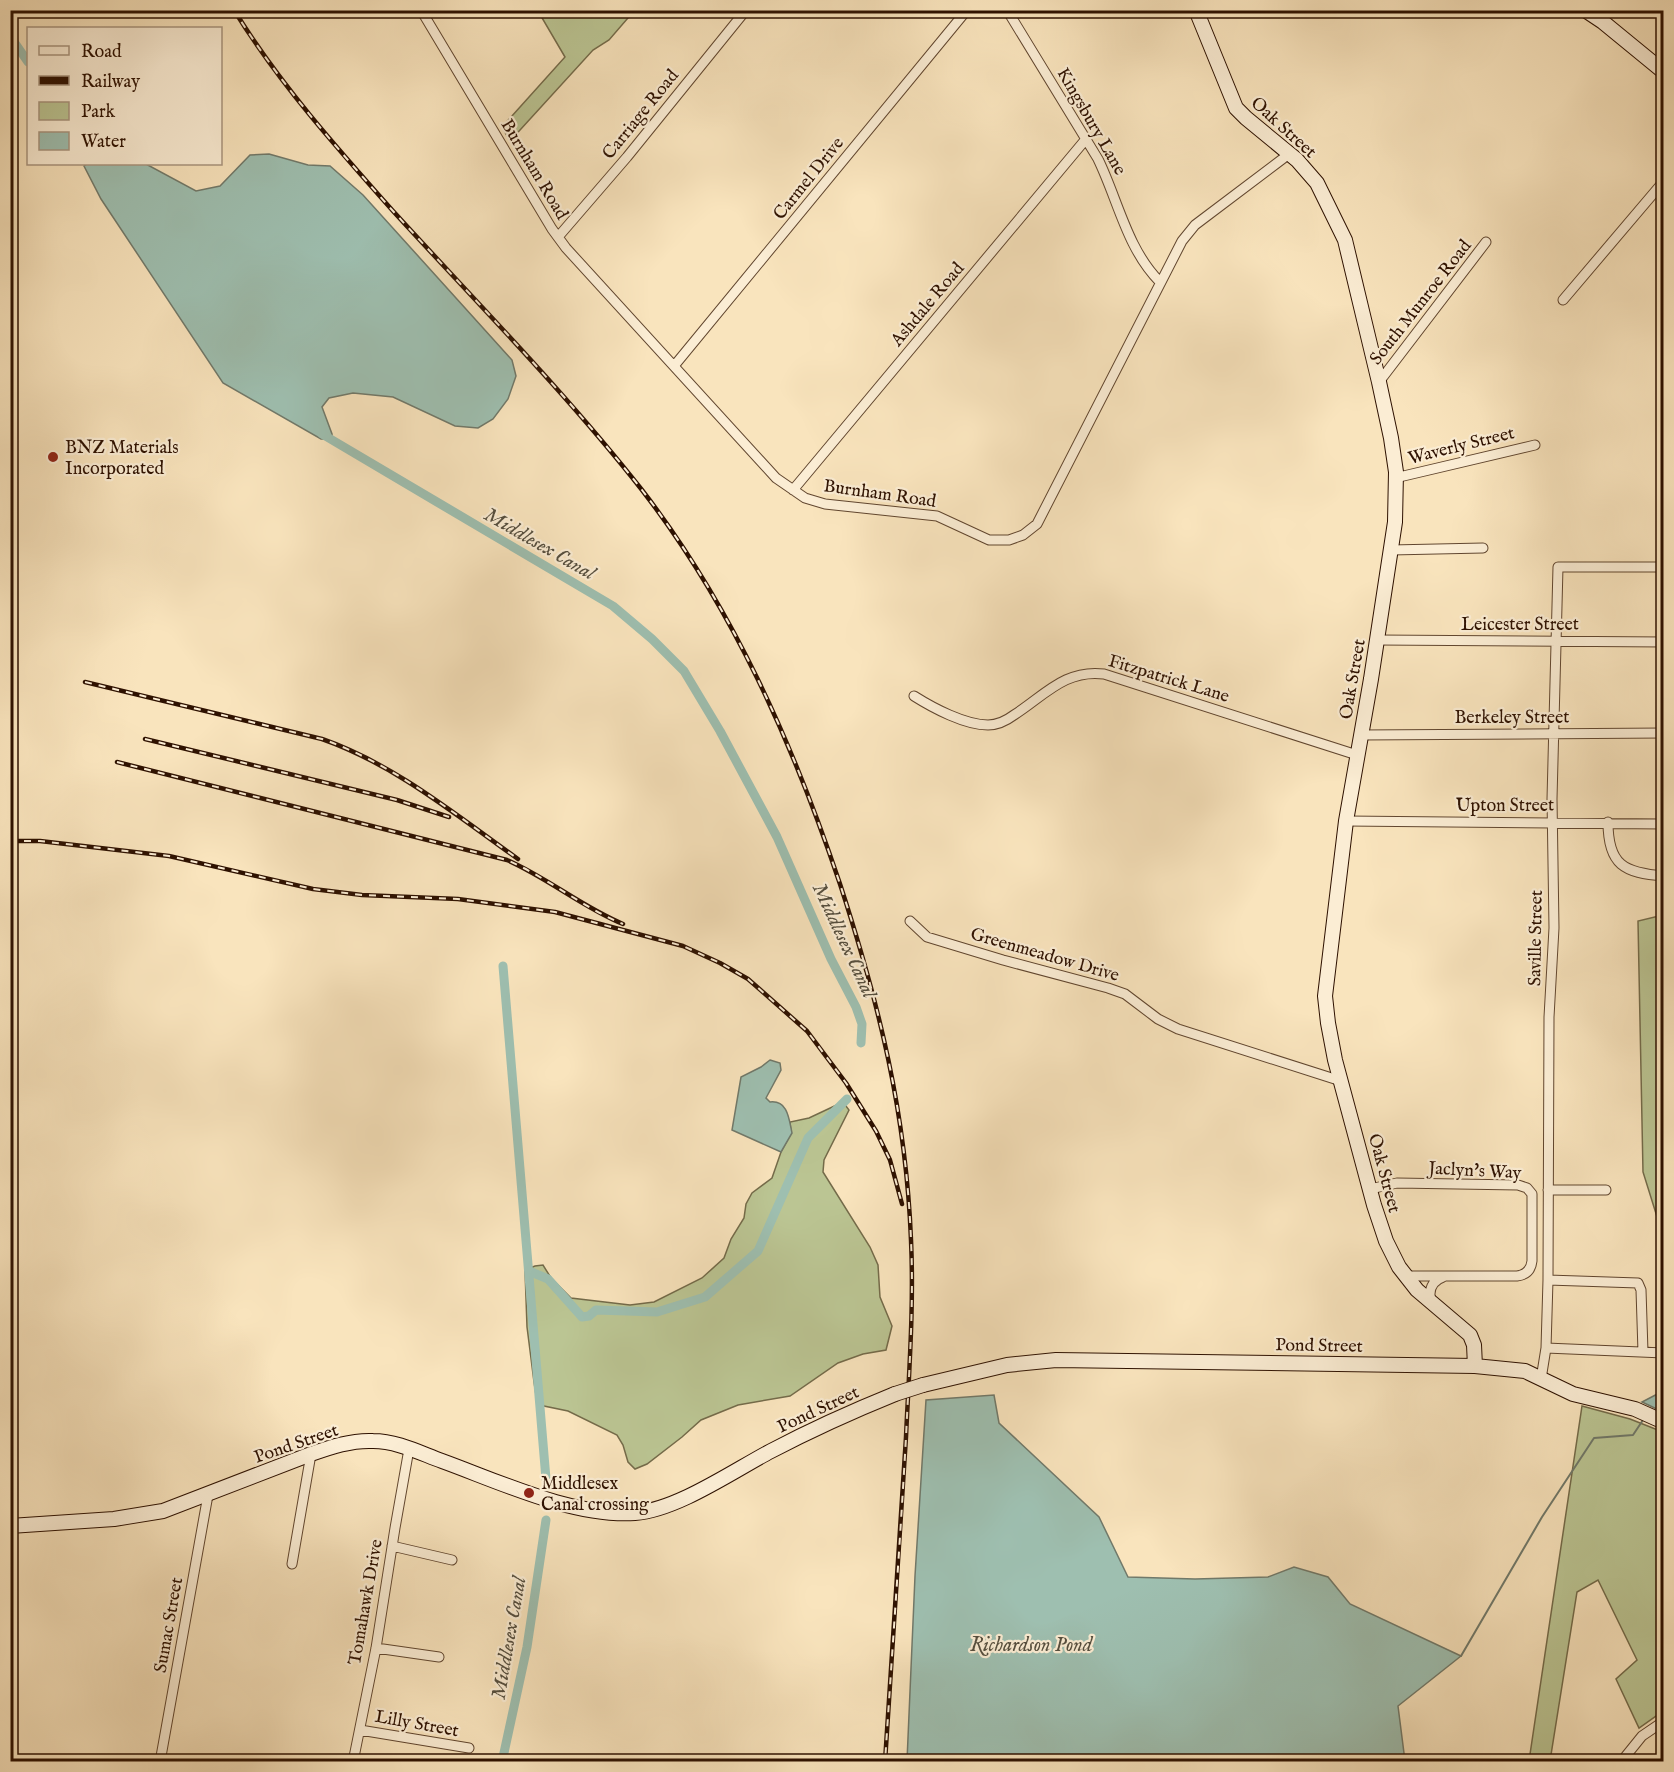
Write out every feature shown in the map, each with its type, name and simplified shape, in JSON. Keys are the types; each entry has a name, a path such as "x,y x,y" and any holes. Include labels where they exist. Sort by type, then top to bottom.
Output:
{"street":[{"name":"Burnham Road","path":"421,10 558,237 776,478 806,498 825,504 937,516 989,540 1009,540 1023,535 1037,524 1182,241 1195,225 1289,154"},
{"name":"Carriage Road","path":"558,237 627,157 746,10"},
{"name":"Carmel Drive","path":"674,366 967,10"},
{"name":"Kingsbury Lane","path":"1007,10 1086,139 1110,183 1136,252 1160,282"},
{"name":"Oak Street","path":"1197,10 1236,108 1289,154 1317,183 1345,240 1391,438 1395,478 1395,522 1346,821 1325,996 1328,1023 1341,1081 1386,1241 1405,1276 1434,1306 1459,1323 1470,1335 1474,1345 1475,1366"},
{"path":"1585,10 1664,72"},
{"name":"Ashdale Road","path":"793,490 1086,139"},
{"path":"1563,300 1662,182"},
{"name":"South Munroe Road","path":"1379,382 1486,242"},
{"name":"Waverly Street","path":"1395,478 1535,444"},
{"path":"1391,550 1484,548"},
{"name":"Saville Street","path":"1541,1379 1546,1348 1548,1280 1549,1017 1554,928 1552,822 1558,567 1664,567"},
{"name":"Leicester Street","path":"1377,640 1664,642"},
{"name":"Fitzpatrick Lane","path":"914,696 959,718 988,725 1003,723 1067,678 1091,672 1104,674 1357,755"},
{"name":"Berkeley Street","path":"1360,735 1664,733"},
{"name":"Upton Street","path":"1346,821 1664,824"},
{"path":"1608,822 1608,836 1612,849 1622,865 1638,874 1664,876"},
{"name":"Greenmeadow Drive","path":"910,921 927,937 1108,988 1125,994 1158,1019 1178,1029 1341,1081"},
{"name":"Jaclyn's Way","path":"1370,1189 1402,1183 1524,1186 1530,1191 1533,1198 1532,1261 1527,1272 1519,1276 1446,1276"},
{"path":"1548,1190 1606,1190"},
{"path":"1405,1276 1446,1276"},
{"path":"1434,1306 1430,1297 1431,1287 1439,1278 1446,1276"},
{"path":"1548,1280 1638,1283 1641,1290 1643,1352"},
{"path":"1546,1348 1664,1353"},
{"name":"Pond Street","path":"10,1526 114,1519 164,1510 310,1454 335,1446 373,1441 399,1444 540,1498 595,1510 637,1512 660,1508 710,1486 802,1435 895,1394 1007,1365 1056,1360 1475,1366 1523,1370 1573,1395 1635,1409 1664,1422"},
{"name":"Tomahawk Drive","path":"353,1761 376,1648 410,1449"},
{"path":"292,1564 310,1454"},
{"name":"Sumac Street","path":"160,1761 208,1495"},
{"path":"392,1546 452,1560"},
{"path":"376,1648 439,1658"},
{"path":"1621,1761 1642,1736 1664,1721"},
{"name":"Lilly Street","path":"360,1730 469,1748"}],"green space":[{"path":"538,11 634,11 609,40 593,50 510,141 502,127 565,57"},
{"path":"1664,915 1663,1236 1643,1172 1638,921"},
{"path":"843,1102 849,1110 824,1160 823,1172 870,1247 878,1265 880,1297 892,1326 886,1350 863,1354 838,1363 790,1396 738,1405 701,1420 647,1464 635,1469 628,1462 617,1435 568,1411 544,1406 536,1395 534,1382 527,1327 525,1270 543,1265 551,1278 571,1298 630,1305 654,1302 702,1278 724,1258 731,1239 744,1218 746,1204 752,1193 772,1178 781,1152 791,1133 790,1122 809,1118"},
{"path":"1582,1406 1630,1419 1663,1432 1663,1711 1639,1728 1616,1679 1637,1660 1598,1580 1577,1592 1550,1761 1529,1761"}],"water":[{"path":"269,154 308,165 330,166 363,195 512,360 516,376 508,399 493,419 478,428 455,426 393,397 353,393 329,398 322,407 332,439 321,439 223,383 101,199 84,166 148,165 196,191 220,186 250,155"},
{"path":"770,1060 780,1063 781,1070 766,1098 770,1102 781,1104 787,1111 792,1133 781,1152 732,1130 741,1077"},
{"path":"1663,1391 1663,1412 1642,1402"},
{"name":"Richardson Pond","path":"994,1395 999,1423 1099,1517 1128,1577 1195,1579 1268,1577 1294,1567 1328,1577 1350,1604 1461,1656 1398,1706 1405,1761 907,1761 926,1400"}],"waterway":[{"name":"Middlesex Canal","path":"10,36 27,61"},
{"name":"Middlesex Canal","path":"322,434 613,606 652,639 684,671 720,731 777,837 831,959 856,1007 862,1024 861,1043"},
{"name":"Middlesex Canal","path":"503,966 546,1479"},
{"name":"Middlesex Canal","path":"529,1271 548,1279 582,1317 589,1316 596,1310 657,1312 705,1297 758,1251 808,1138 847,1099"},
{"path":"1461,1656 1542,1517 1594,1438 1633,1435 1643,1420"},
{"name":"Middlesex Canal","path":"502,1762 527,1647 546,1520"}],"railway":[{"path":"234,10 289,89 330,139 582,418 642,490 675,535 705,582 758,679 781,729 822,832 854,929 878,1016 897,1103 908,1193 912,1265 911,1338 885,1762"},
{"path":"85,682 322,739 349,750 424,792 518,859"},
{"path":"145,739 397,800 449,817"},
{"path":"117,762 507,860 623,924"},
{"path":"10,841 40,841 169,856 313,889 362,895 458,899 555,912 683,946 748,979 807,1031 846,1083 876,1131 890,1160 902,1204"}],"place":[{"name":"BNZ Materials Incorporated","path":"53,457"},
{"name":"Middlesex Canal crossing","path":"529,1493"}]}
